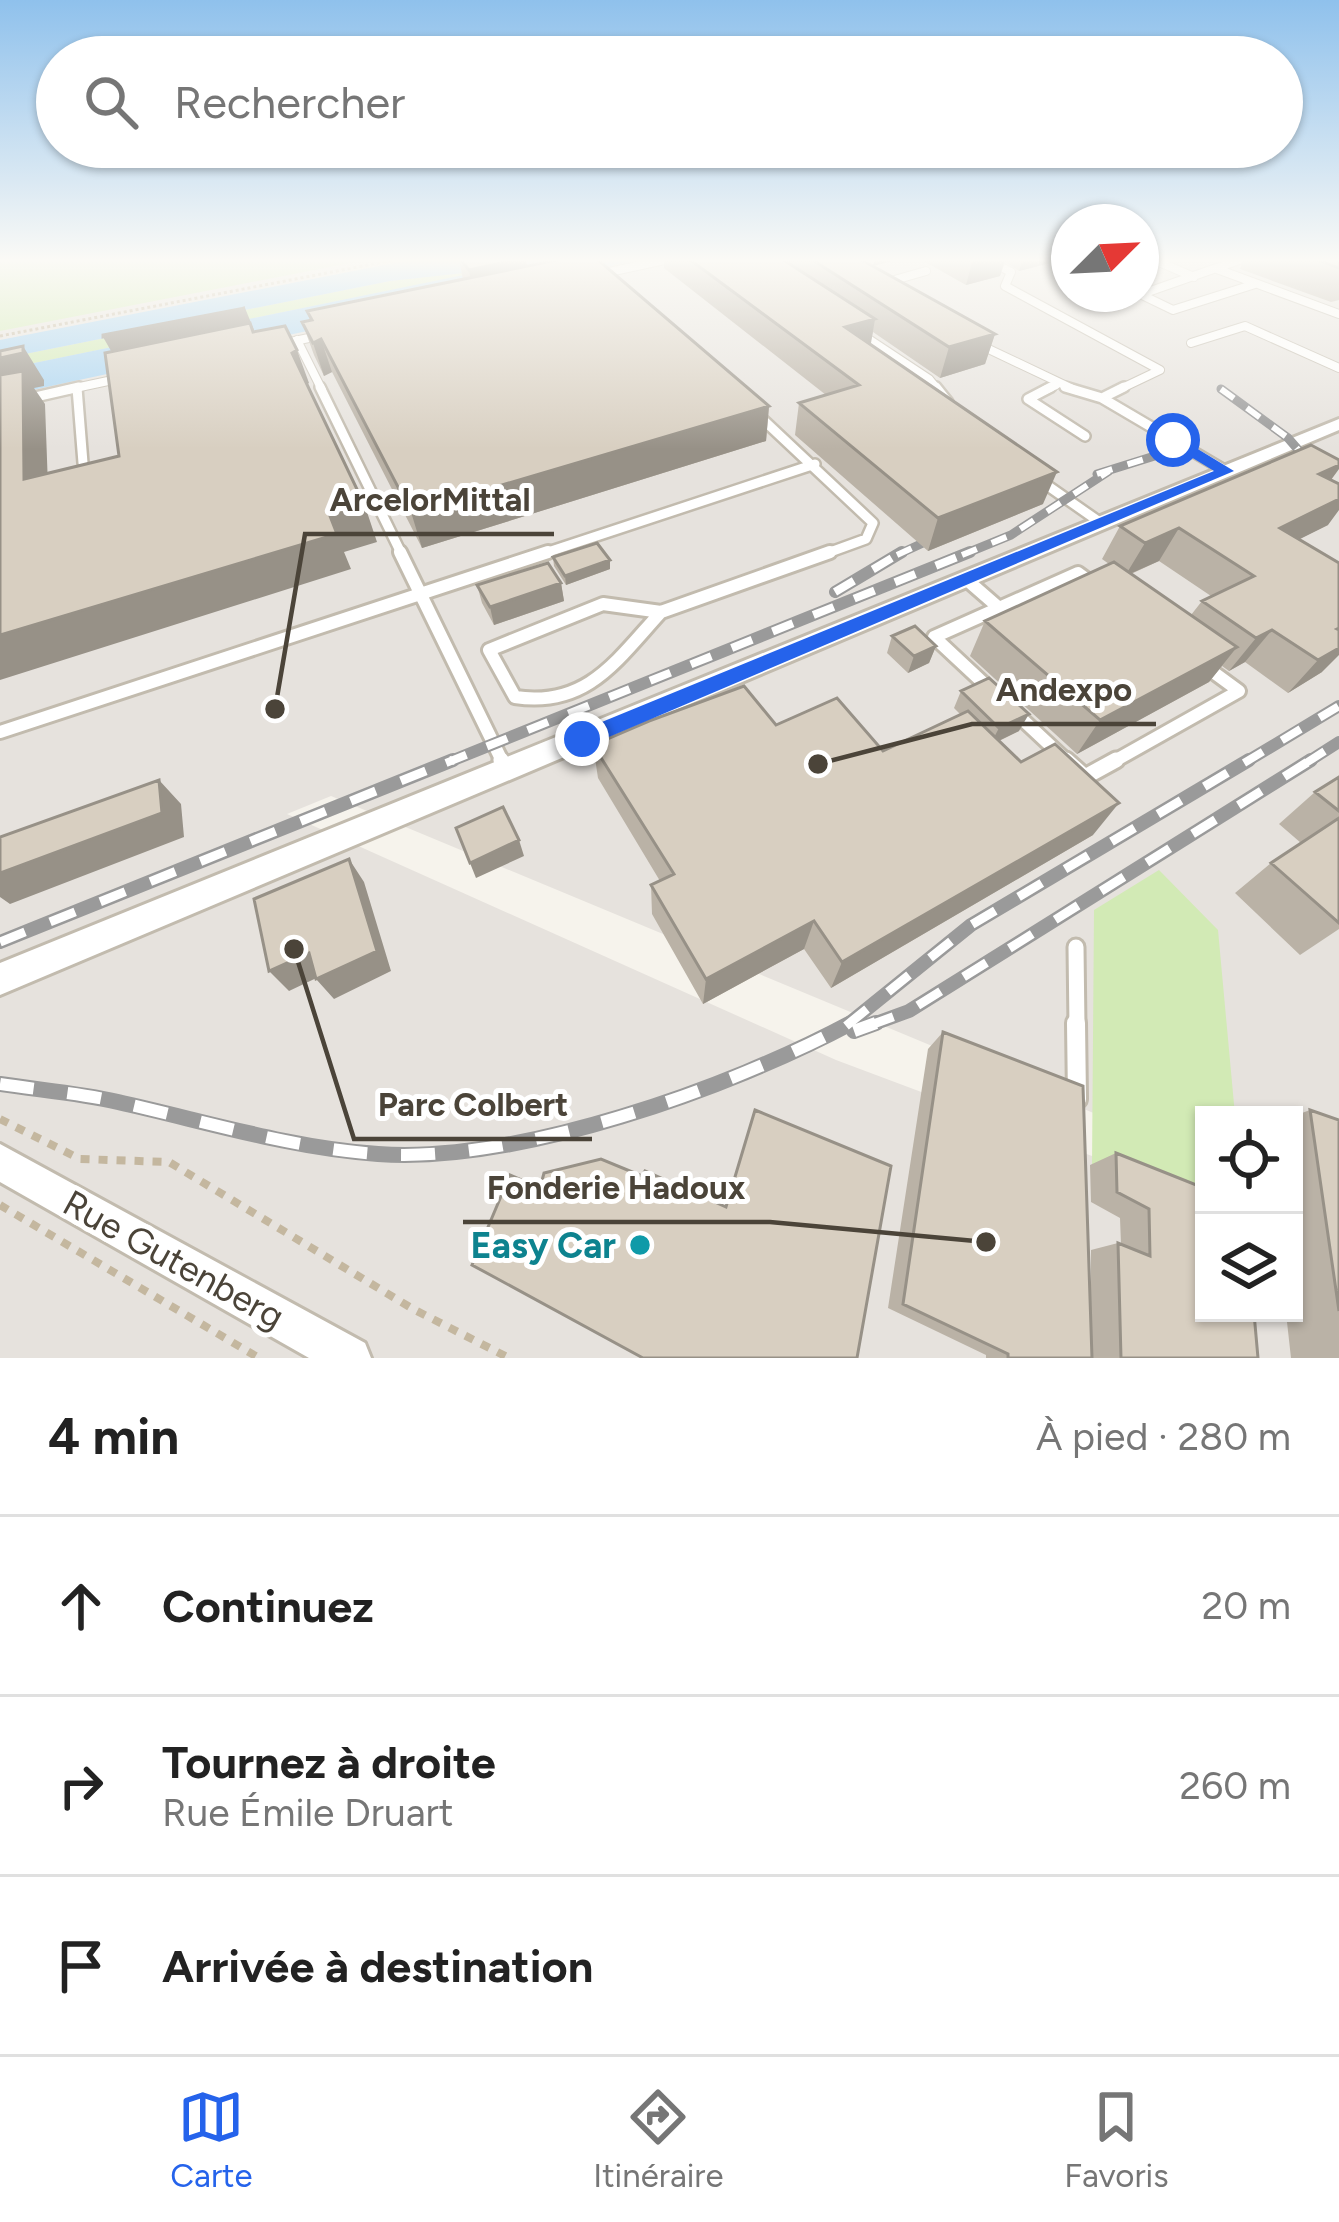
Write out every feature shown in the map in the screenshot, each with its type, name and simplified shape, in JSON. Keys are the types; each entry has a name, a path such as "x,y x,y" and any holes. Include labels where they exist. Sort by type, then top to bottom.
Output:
{"street":[{"path":"0,979 1339,424"},
{"name":"Rue Gutenberg","path":"0,1162 306,1347 350,1358"}],"lane":[{"path":"1073,322 1160,370 1102,398"},
{"path":"850,326 929,379 953,407"},
{"path":"1191,343 1245,326 1339,368"},
{"path":"275,345 344,330"},
{"path":"963,335 1055,385 1102,398 1226,471"},
{"path":"298,340 506,770"},
{"path":"0,405 143,374"},
{"path":"1055,385 1028,399 1085,436"},
{"path":"77,388 83,463"},
{"path":"661,612 598,681 547,702 515,697 489,650 603,604 661,612 866,538 873,523 748,406"},
{"path":"0,732 814,464"},
{"path":"1024,469 1101,523"},
{"path":"1078,573 1239,691 1085,777 934,637 998,607 1078,573"},
{"path":"967,580 998,607"},
{"path":"1076,947 1077,1130"}],"path":[{"path":"0,336 72,322"},
{"path":"0,1119 80,1159 169,1162 413,1309 509,1358"},
{"name":"Rue Gutenberg","path":"0,1205 259,1358"}],"shaded area":[{"path":"0,322 1339,322 1339,1217 1303,1201 1303,1106 1195,1106 1195,1155 331,796 287,814 836,1060 1195,1195 1195,1322 1303,1322 1339,1358 0,1358"}],"green space":[{"path":"0,322 44,322 0,331"},
{"path":"183,322 233,322 0,370 0,359"},
{"path":"1159,870 1218,930 1234,1106 1195,1106 1195,1207 1092,1166 1094,910"}],"water":[{"path":"90,322 183,322 0,359 0,340"},
{"path":"232,322 347,322 0,397 0,370"}],"building":[{"path":"169,322 175,322 103,337"},
{"path":"302,322 671,322 769,406 411,512 321,339 313,343"},
{"path":"775,322 862,322 845,327 1057,472 938,518 799,403 859,385"},
{"path":"910,322 974,322 995,334 949,347"},
{"path":"250,323 253,332 285,326 297,350 292,353 365,506 330,516 337,534 0,635 0,375 23,371 24,479 119,456 105,353"},
{"path":"23,346 23,353 0,358 0,351"},
{"path":"1311,445 1339,460 1339,465 1319,474 1339,484 1339,499 1280,528 1339,563 1339,648 1318,660 1272,630 1256,638 1202,601 1254,576 1179,528 1145,543 1120,526"},
{"path":"597,543 610,560 565,576 553,557"},
{"path":"1114,562 1237,647 1100,720 985,621"},
{"path":"548,563 561,583 490,607 477,585"},
{"path":"915,626 936,646 914,656 892,636"},
{"path":"989,678 1029,714 999,728 961,691"},
{"path":"744,686 776,725 837,698 883,751 968,711 1021,762 1055,744 1119,803 842,962 814,921 706,979 651,885 674,874 593,745"},
{"path":"1339,777 1339,811 1315,792"},
{"path":"159,780 162,813 0,873 0,837"},
{"path":"503,807 519,840 470,863 456,828"},
{"path":"1339,818 1339,923 1271,863"},
{"path":"349,859 377,951 316,979 309,953 269,971 254,899"},
{"path":"943,1032 1083,1086 1092,1358 1008,1358 903,1304"},
{"name":"Easy Car","path":"755,1110 891,1166 857,1358 643,1358 472,1265 510,1175 540,1188 544,1173 601,1159 642,1176 645,1171 726,1207"},
{"path":"1310,1110 1339,1120 1339,1311"},
{"path":"1116,1153 1195,1184 1195,1322 1255,1322 1258,1358 1121,1358 1118,1243 1150,1256 1149,1209 1117,1192"}],"railway":[{"path":"1221,389 1288,438 1339,497"},
{"path":"1097,474 1161,454"},
{"path":"962,555 1011,535 1109,471"},
{"path":"897,555 951,530"},
{"path":"835,592 902,552"},
{"path":"446,763 970,552"},
{"path":"1249,760 1339,706"},
{"path":"1306,763 1339,742"},
{"path":"0,942 453,760"},
{"path":"848,1025 971,925 1249,760"},
{"path":"1244,763 1249,760"},
{"path":"868,1026 909,1011 1311,760"},
{"path":"854,1031 876,1023"},
{"path":"0,1084 103,1099 312,1146 378,1154 433,1154 494,1147 621,1117 746,1072 848,1025"}],"place":[{"name":"ArcelorMittal","path":"275,709"},
{"name":"Andexpo","path":"818,764"},
{"name":"Parc Colbert","path":"294,949"},
{"name":"Fonderie Hadoux","path":"986,1242"},
{"name":"Easy Car","path":"640,1245"}],"route":[{"path":"582,739 1226,471 1173,440"}]}
